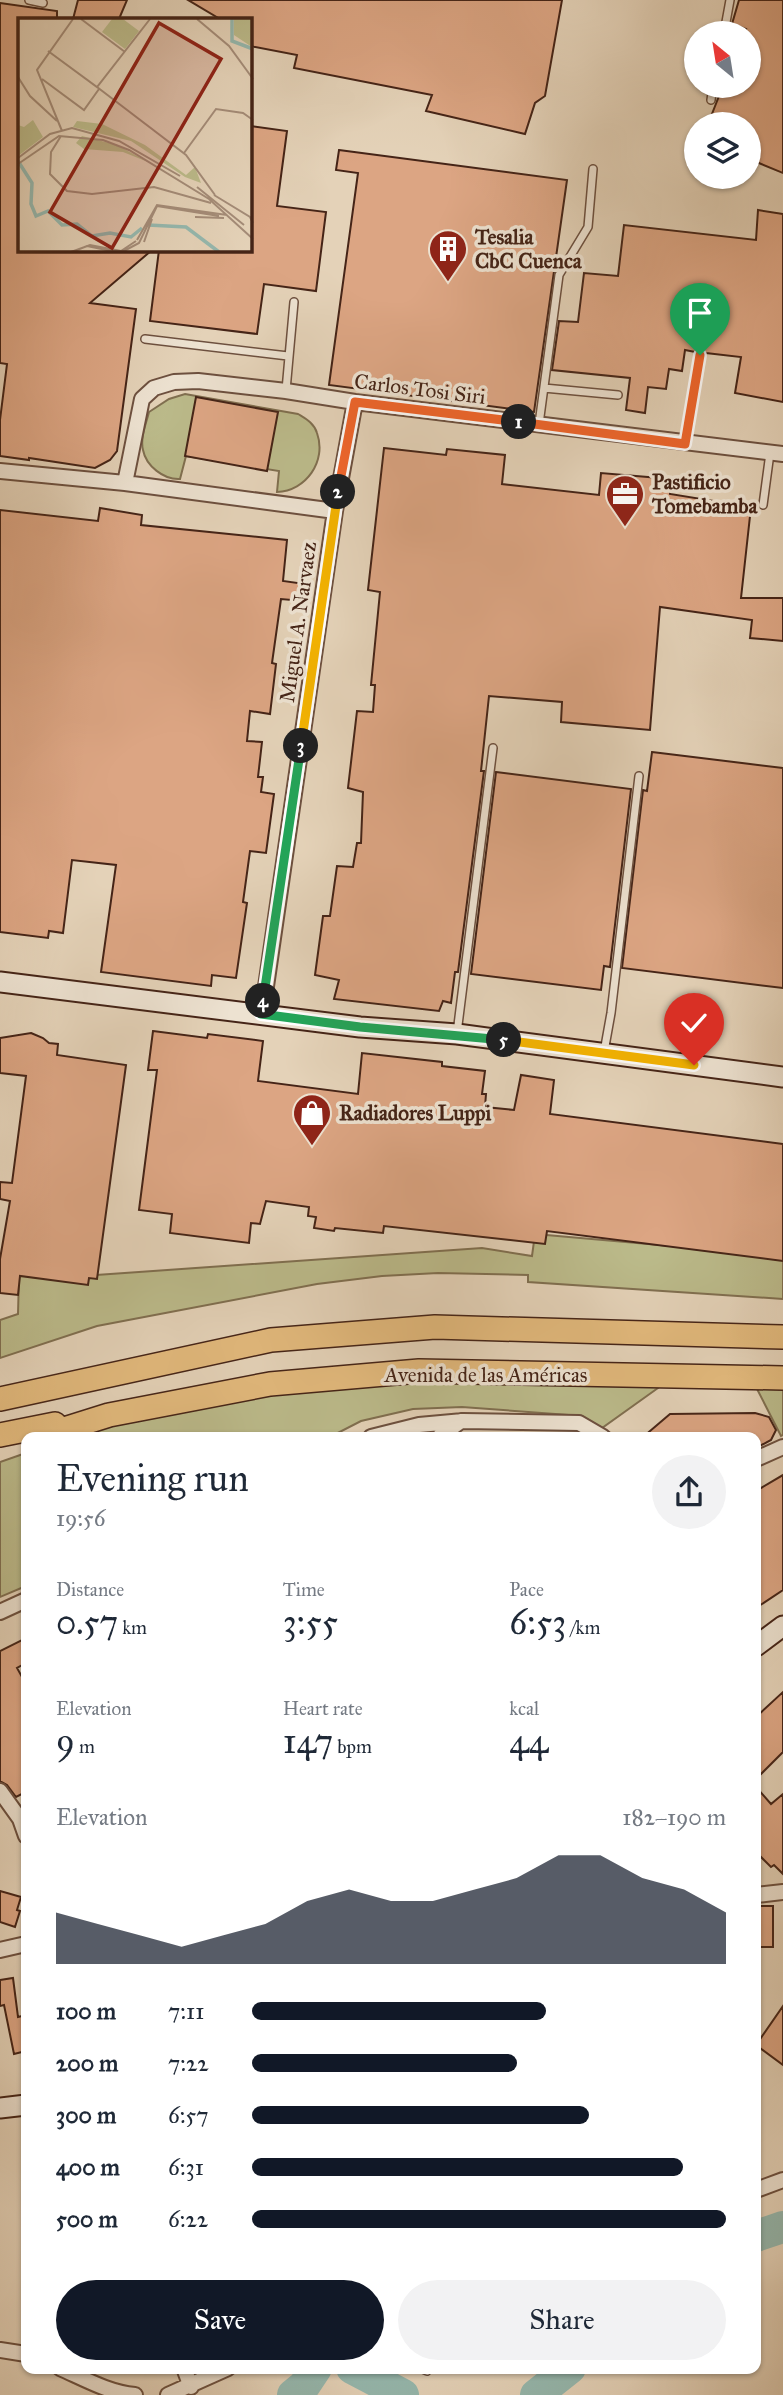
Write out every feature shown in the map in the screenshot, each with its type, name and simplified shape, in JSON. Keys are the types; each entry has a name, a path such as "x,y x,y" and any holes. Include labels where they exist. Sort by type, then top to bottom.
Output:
{"main road":[{"name":"Avenida de las Américas","path":"0,1399 271,1340 435,1327 783,1337"},
{"name":"Avenida de las Américas","path":"0,1435 270,1384 419,1371 783,1378"},
{"name":"Avenida de las Américas","path":"0,1409 111,1376"},
{"name":"Avenida de las Américas","path":"55,1432 109,1415"},
{"path":"0,1449 21,1443"}],"street":[{"name":"Carlos Tosi Siri","path":"125,483 142,399 154,388 174,382 286,391 355,402 776,454"},
{"name":"Miguel A. Narvaez","path":"261,1014 335,511 355,402"},
{"path":"0,471 125,483 335,511"},
{"path":"0,982 360,1027 457,1034 783,1077"},
{"path":"391,1432 419,1425 463,1421 579,1423 592,1432"},
{"path":"446,1432 463,1421"},
{"path":"761,1458 783,1447"},
{"path":"0,1612 21,1602"},
{"path":"761,1640 783,1626"},
{"path":"0,1791 21,1816"},
{"path":"761,1894 783,1892"},
{"path":"0,1950 21,1945"},
{"path":"0,2108 21,2106"},
{"path":"761,2188 783,2180"},
{"path":"0,2350 21,2353"},
{"path":"74,2374 127,2395 135,2395"},
{"path":"186,2374 191,2386"},
{"path":"168,2395 216,2374"}],"lane":[{"path":"29,0 43,3"},
{"path":"726,21 730,0"},
{"path":"539,424 559,275 587,227 593,169"},
{"path":"286,391 294,302"},
{"path":"145,339 288,356"},
{"path":"685,444 700,355"},
{"path":"544,388 618,395"},
{"path":"763,505 776,454"},
{"path":"457,1034 493,748"},
{"path":"604,1053 639,776"}],"shaded area":[{"path":"185,394 298,414 314,427 317,433 319,454 312,473 297,486 277,492 279,471 186,456 180,479 162,474 148,461 143,450 143,436 149,412 169,399"},
{"path":"535,1234 783,1256 783,1299 528,1282 528,1275 438,1273 382,1276 317,1284 97,1326 0,1358 0,1320 18,1314 19,1276 96,1275 482,1248 532,1256"},
{"path":"420,1376 665,1383 602,1428 582,1416 462,1407 413,1409 361,1421 340,1432 88,1432 156,1413 288,1390"},
{"path":"754,1383 783,1384 783,1435 781,1436"},
{"path":"21,1455 21,1588 0,1597 0,1462"}],"building":[{"path":"78,0 127,0 119,18 73,18"},
{"path":"188,0 562,0 545,96 535,103 525,134 426,111 432,95 294,68 297,55 252,46 252,18 218,18"},
{"path":"739,0 783,0 783,173 761,164 761,112 713,112 718,98 761,98 761,21 733,21"},
{"path":"0,3 57,11 57,18 18,18 18,252 150,252 90,303 136,309 117,451 110,460 95,468 0,456 0,420 7,364 0,363"},
{"path":"252,126 287,131 277,206 326,212 316,291 264,284 257,334 150,321 159,252 252,252"},
{"name":"Tesalia CbC Cuenca","path":"339,150 567,180 534,412 329,385 358,173 336,170"},
{"path":"758,210 783,214 783,402 735,393 741,357 706,353 700,349 695,352 685,350 682,371 669,369 666,389 648,387 645,413 626,410 630,378 552,370 559,321 578,322 584,273 618,276 624,225 756,240"},
{"path":"196,397 278,412 267,471 185,456"},
{"path":"384,448 446,455 447,449 505,455 502,484 599,495 601,473 671,479 670,494 751,507 741,598 783,598 783,641 750,638 752,620 660,607 650,730 561,722 562,702 489,696 481,771 484,771 458,972 455,972 451,1003 443,1001 439,1011 334,999 339,980 315,975 323,916 330,916 337,866 353,867 357,843 361,843 363,792 348,788 357,711 373,712 375,685 371,685 380,592 368,590"},
{"path":"100,508 142,515 141,525 287,540 283,581 305,584 303,601 281,599 272,663 276,664 270,714 250,711 247,741 262,742 258,777 263,777 261,792 274,794 266,853 250,851 243,902 247,903 236,978 212,975 211,986 101,972 116,865 72,860 63,933 49,931 48,938 0,932 0,510 98,521"},
{"path":"652,752 783,768 783,988 622,968 643,790 647,791"},
{"path":"496,772 631,789 610,967 604,966 601,990 471,974"},
{"path":"153,1031 263,1041 258,1081 358,1094 362,1053 442,1062 442,1066 485,1071 482,1094 486,1094 485,1107 514,1110 521,1075 554,1080 550,1114 783,1144 783,1261 547,1231 545,1244 384,1226 383,1233 335,1228 334,1231 314,1228 316,1217 308,1216 309,1207 266,1201 260,1224 251,1223 249,1243 170,1233 172,1214 139,1210 157,1070 148,1070"},
{"path":"31,1033 49,1043 58,1044 57,1055 126,1065 97,1279 89,1278 88,1285 20,1276 18,1295 0,1293 0,1259 10,1201 0,1199 0,1182 12,1183 26,1076 0,1073 0,1038"},
{"path":"755,1413 769,1417 776,1430 771,1440 761,1445 761,1432 649,1432 670,1414"},
{"path":"783,1475 783,1590 761,1605 761,1488"},
{"path":"21,1640 21,1666 17,1668 21,1675 21,1794 16,1797 7,1785 0,1781 0,1651"},
{"path":"783,1692 783,1752 761,1774 761,1712"},
{"path":"761,1793 771,1804 783,1794 783,1874 774,1865 771,1867 761,1857"},
{"path":"0,1891 21,1897 15,1927 0,1922"},
{"path":"761,1906 773,1906 773,1947 761,1947"},
{"path":"13,1978 18,2017 21,2016 21,2052 14,2054 4,2005 0,2006 0,1980"},
{"path":"783,2006 783,2065 761,2049 761,2038"}],"waterway":[{"path":"761,2234 783,2227"},
{"path":"293,2395 304,2386 312,2374"},
{"path":"363,2374 403,2395"},
{"path":"536,2395 562,2374"}],"place":[{"name":"Tesalia CbC Cuenca","path":"448,283"},
{"name":"Pastificio Tomebamba","path":"625,528"},
{"name":"Radiadores Luppi","path":"312,1147"}],"route":[{"path":"694,1065 457,1034 360,1027 261,1014 335,511 355,402 685,444 700,355"}]}
